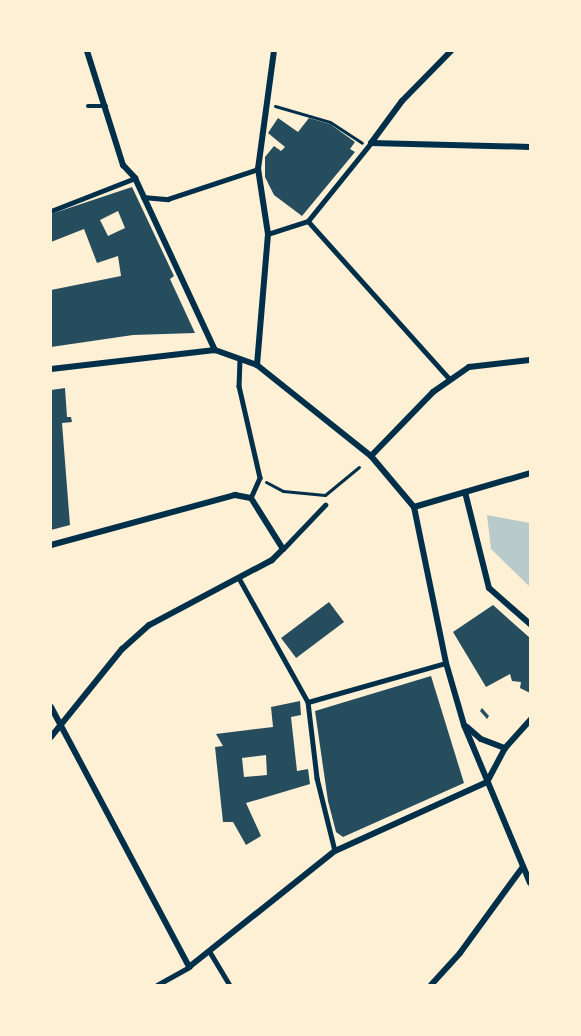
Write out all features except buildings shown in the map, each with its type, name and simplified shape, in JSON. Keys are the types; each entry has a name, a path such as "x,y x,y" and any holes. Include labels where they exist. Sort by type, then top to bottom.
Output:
{"street":[{"path":"87,51 123,165 135,178 215,350"},
{"path":"257,365 268,234 258,169 265,103 274,51"},
{"path":"268,234 308,221 370,145 402,101 451,51"},
{"path":"88,106 106,106"},
{"path":"370,145 530,147"},
{"path":"143,197 168,199 258,169"},
{"path":"51,211 135,178"},
{"path":"308,221 450,379"},
{"path":"51,369 215,350 257,365 371,456 414,507 446,663 464,725 530,883"},
{"path":"240,359 239,386 260,478 248,497"},
{"path":"371,456 401,421 450,379 470,367 530,360"},
{"path":"414,507 530,473"},
{"path":"465,492 489,588 530,624"},
{"path":"51,545 234,495 248,497 283,549"},
{"path":"51,737 122,649 149,625 239,578 283,549 325,505"},
{"path":"239,578 308,702 317,778 335,851"},
{"path":"308,702 446,663"},
{"path":"51,707 189,967"},
{"path":"157,985 210,952 335,851 487,782 505,748 530,720"},
{"path":"464,725 481,740 505,748"},
{"path":"431,985 522,868"},
{"path":"210,952 230,985"}],"path":[{"path":"265,103 330,122 370,145"},
{"path":"260,478 283,490 325,495 359,467"}],"shaded area":[{"path":"487,515 530,523 530,587 491,549"}]}
